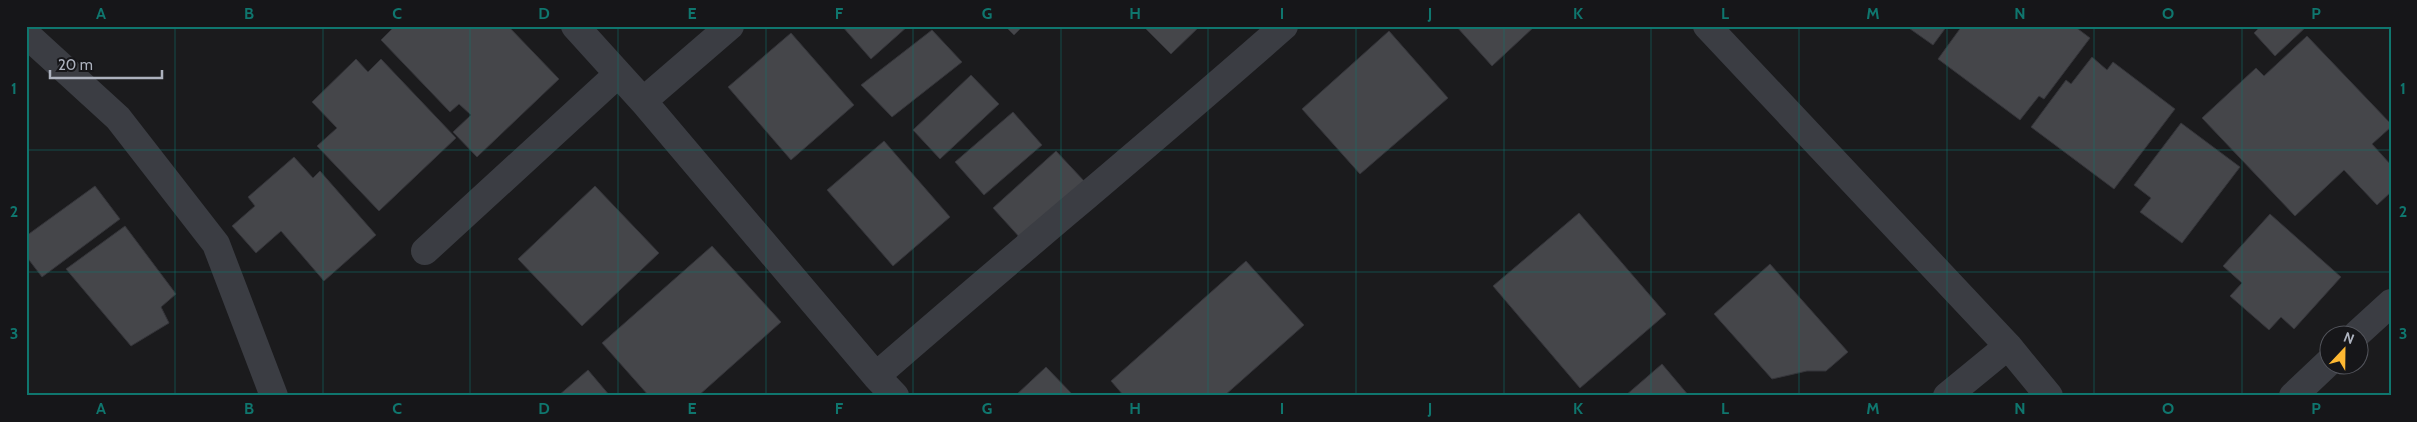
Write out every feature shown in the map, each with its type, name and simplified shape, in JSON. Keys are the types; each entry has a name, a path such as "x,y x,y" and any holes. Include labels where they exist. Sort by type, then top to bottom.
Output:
{"street":[{"path":"575,26 643,100 876,376 896,396"},
{"path":"643,100 730,26"},
{"path":"876,376 1009,260 1155,140 1284,26"},
{"path":"1707,26 2008,346 2049,396"},
{"path":"26,34 118,118 216,244 274,396"},
{"path":"424,251 618,74"},
{"path":"2369,324 2391,303"},
{"path":"1947,396 2008,346"},
{"path":"2293,396 2320,370"}],"building":[{"path":"395,26 508,26 559,79 477,157 453,132 471,115 459,104 450,112 381,40"},
{"path":"842,26 908,26 871,59"},
{"path":"1005,26 1023,26 1014,35"},
{"path":"1143,26 1200,26 1171,54"},
{"path":"1456,26 1535,26 1492,66"},
{"path":"1906,26 1947,26 1933,45"},
{"path":"1962,26 2074,26 2090,38 2044,99 2039,96 2020,120 1938,59"},
{"path":"2261,26 2307,26 2275,56 2254,33"},
{"path":"932,30 962,62 892,117 861,85"},
{"path":"1389,31 1448,98 1360,174 1302,109"},
{"path":"791,33 854,105 791,160 728,87"},
{"path":"2307,36 2391,124 2391,127 2372,144 2391,165 2391,192 2377,205 2344,170 2295,216 2202,118 2256,68 2264,76"},
{"path":"2092,57 2107,70 2113,62 2175,109 2114,189 2031,127 2066,80 2071,84"},
{"path":"356,59 368,72 381,59 456,138 379,211 317,146 337,128 312,102"},
{"path":"971,75 999,104 940,159 913,130"},
{"path":"1013,112 1042,145 984,195 955,162"},
{"path":"2181,123 2240,167 2182,243 2140,212 2151,198 2134,185"},
{"path":"884,141 950,217 893,266 827,190"},
{"path":"1056,151 1085,182 1022,240 993,208"},
{"path":"294,157 313,178 320,171 376,235 324,281 281,231 256,253 232,226 255,206 248,197"},
{"path":"95,186 120,219 42,277 26,256 26,236"},
{"path":"595,186 659,253 582,326 518,259"},
{"path":"1579,213 1666,314 1580,388 1493,286"},
{"path":"2270,214 2341,277 2294,329 2281,317 2269,330 2230,296 2242,283 2223,266"},
{"path":"125,226 176,294 161,307 169,323 131,346 66,269"},
{"path":"712,246 781,322 698,396 649,396 602,343"},
{"path":"1246,261 1304,325 1224,396 1124,396 1111,381"},
{"path":"1770,264 1848,352 1826,371 1807,371 1772,379 1714,314"},
{"path":"1662,364 1689,396 1625,396"},
{"path":"1046,367 1074,396 1015,396"},
{"path":"588,370 610,396 558,396"}]}
